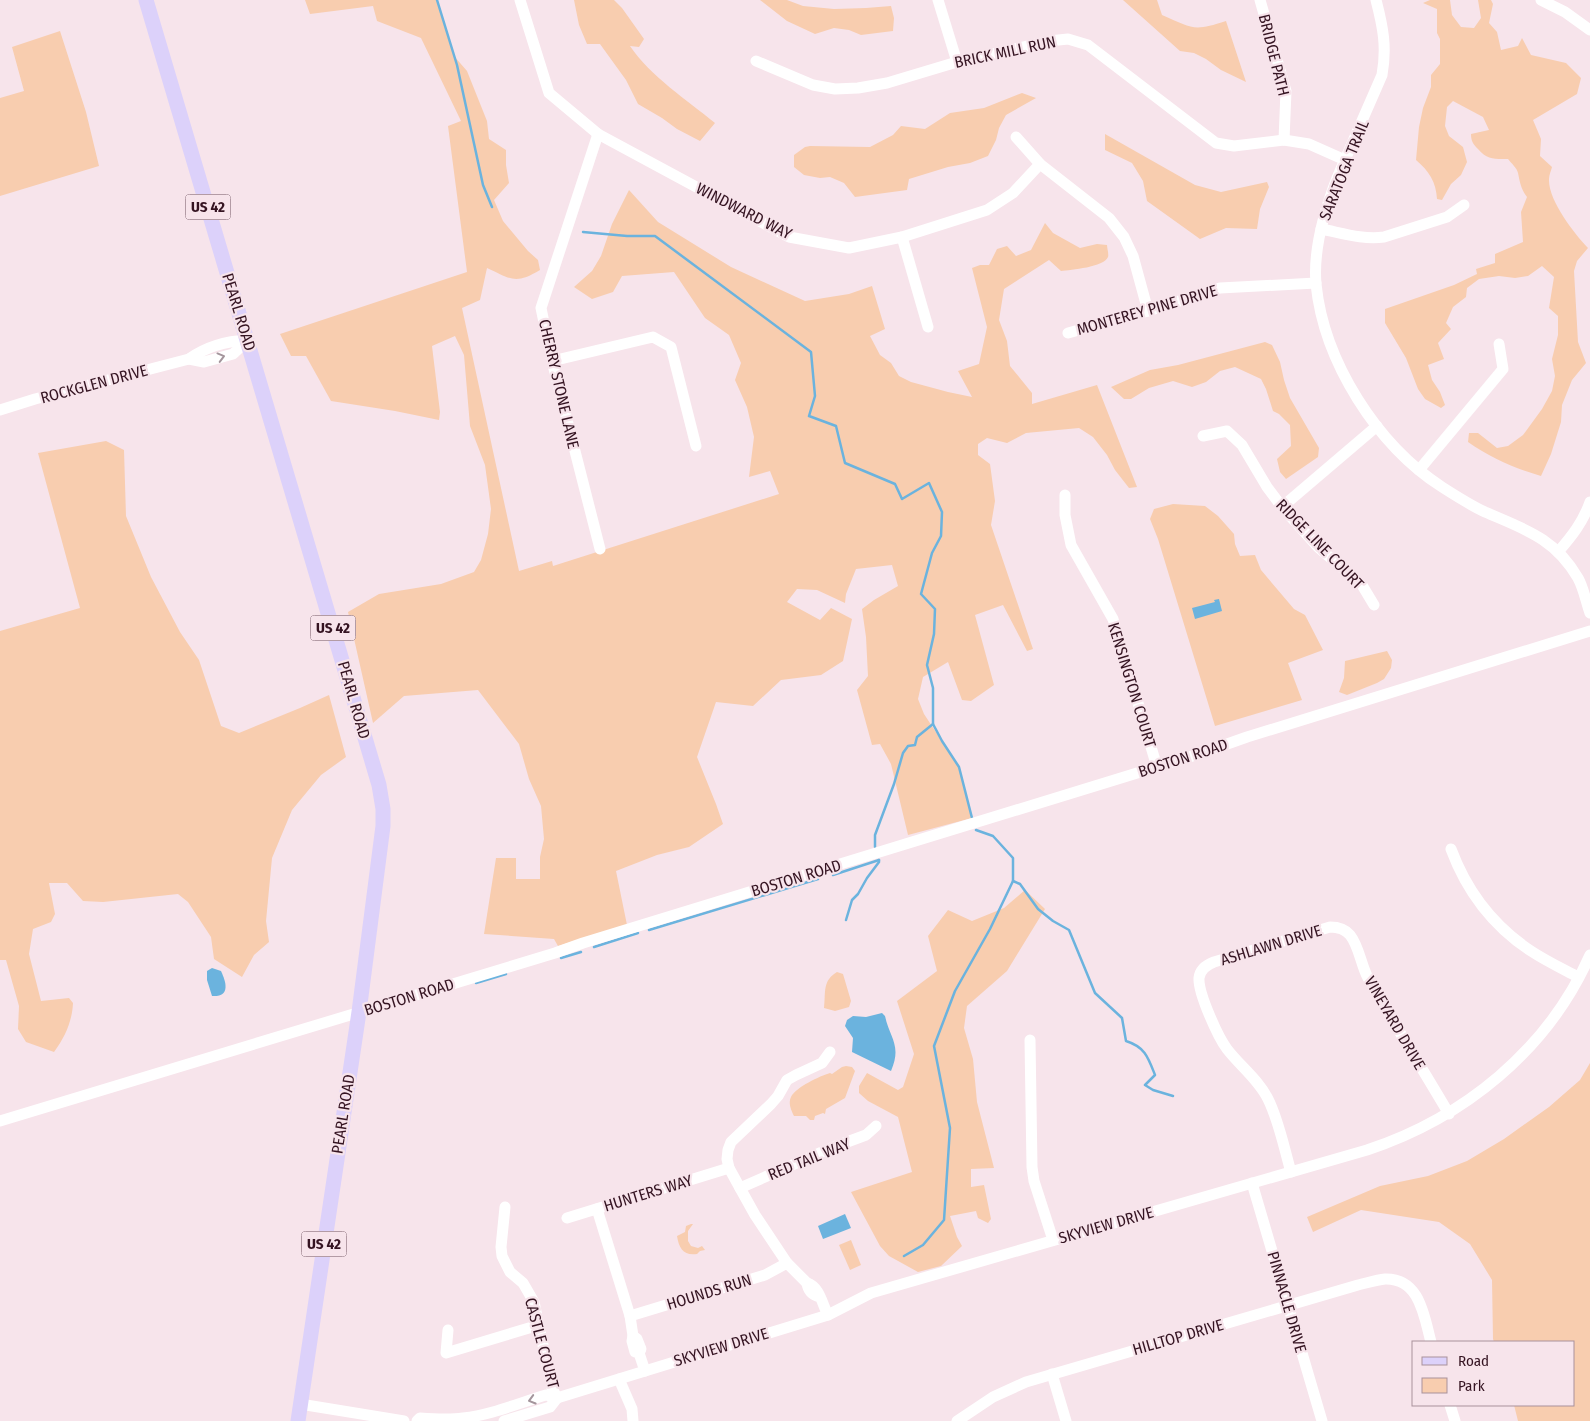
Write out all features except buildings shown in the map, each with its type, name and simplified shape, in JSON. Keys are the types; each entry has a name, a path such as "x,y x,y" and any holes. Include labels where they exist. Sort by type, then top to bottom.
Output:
{"main road":[{"name":"PEARL ROAD","path":"146,0 379,784 383,809 383,826 359,1012 298,1421"}],"street":[{"name":"WINDWARD WAY","path":"520,0 549,93 598,134 789,237 849,248 902,237 987,210 1013,193 1040,164"},
{"path":"938,0 957,62"},
{"name":"BRIDGE PATH","path":"1260,0 1286,91 1284,140"},
{"name":"SARATOGA TRAIL","path":"1377,0 1385,40 1382,76 1330,195 1321,229 1316,283 1325,326 1339,363 1357,398 1395,447 1419,470 1462,500 1482,511 1528,530 1546,541 1558,552 1579,579 1590,614"},
{"path":"1542,0 1566,12 1590,30"},
{"name":"BRICK MILL RUN","path":"756,61 812,85 835,89 858,88 887,83 957,62 1049,41 1068,39 1088,45 1216,143 1234,146 1284,140 1309,144 1345,160"},
{"name":"CHERRY STONE LANE","path":"598,134 542,308 552,361 600,549"},
{"path":"1016,137 1040,164 1109,218 1124,237 1133,256 1148,311"},
{"path":"1321,229 1364,238 1384,237 1447,217 1464,205"},
{"path":"902,237 928,327"},
{"name":"MONTEREY PINE DRIVE","path":"1068,333 1148,311 1220,288 1316,283"},
{"path":"552,361 653,337 671,347 696,446"},
{"name":"ROCKGLEN DRIVE","path":"0,410 35,399 189,359 202,350 229,341 248,340"},
{"path":"1419,470 1503,369 1499,344"},
{"path":"1282,507 1377,426"},
{"name":"RIDGE LINE COURT","path":"1203,436 1227,432 1242,445 1267,487 1282,507 1318,547 1362,585 1374,605"},
{"name":"KENSINGTON COURT","path":"1065,495 1065,515 1071,545 1113,619 1157,767"},
{"path":"1558,552 1578,529 1590,502"},
{"name":"BOSTON ROAD","path":"0,1120 555,953 1590,631"},
{"path":"1451,849 1461,872 1477,900 1504,931 1533,953 1578,977"},
{"name":"ASHLAWN DRIVE","path":"1291,1172 1268,1099 1253,1076 1236,1060 1218,1035 1200,986 1200,974 1203,969 1214,962 1330,927 1336,927 1345,931"},
{"name":"VINEYARD DRIVE","path":"1345,931 1354,942 1368,977 1449,1114"},
{"name":"SKYVIEW DRIVE","path":"416,1421 420,1418 444,1420 478,1416 546,1396 557,1398 828,1316 871,1293 1377,1147 1410,1134 1449,1114 1494,1081 1530,1046 1560,1009 1590,954"},
{"path":"1030,1040 1032,1168 1053,1240"},
{"path":"828,1316 819,1291 814,1285 807,1283 787,1263 755,1215 729,1168 727,1159 731,1142 771,1104 787,1080 822,1063 830,1052"},
{"name":"RED TAIL WAY","path":"740,1188 866,1135 876,1126"},
{"name":"HUNTERS WAY","path":"567,1218 729,1168"},
{"name":"PINNACLE DRIVE","path":"1252,1183 1322,1421"},
{"name":"CASTLE COURT","path":"505,1207 501,1247 502,1256 510,1272 523,1283 534,1302 552,1388 557,1398"},
{"path":"597,1210 630,1316 635,1352 639,1353 645,1370"},
{"name":"HOUNDS RUN","path":"630,1316 764,1275 787,1263"},
{"name":"HILLTOP DRIVE","path":"957,1421 978,1406 1026,1382 1383,1279 1399,1281 1407,1285 1419,1298 1432,1341"},
{"path":"448,1330 446,1353 539,1325"},
{"path":"1052,1374 1066,1421"},
{"path":"619,1379 632,1409 633,1421"},
{"name":"SKYVIEW DRIVE","path":"504,1421 550,1407 557,1398"},
{"path":"300,1404 404,1421"},
{"path":"1450,1406 1455,1421"}],"green space":[{"path":"305,0 437,0 454,56 467,71 487,121 489,139 506,150 509,183 494,200 503,221 538,260 540,270 525,278 513,279 487,268 480,300 462,308 519,571 552,561 553,566 779,494 770,471 749,477 754,437 747,407 735,380 741,363 729,335 705,318 674,272 622,276 613,292 592,299 574,287 592,271 601,256 612,224 629,190 658,222 731,267 805,301 849,294 872,286 885,329 870,336 880,355 891,363 899,376 911,382 972,397 958,371 979,364 987,327 972,268 980,265 989,265 997,249 1007,246 1016,256 1031,250 1045,223 1053,233 1080,248 1097,244 1107,245 1108,257 1100,263 1061,271 1049,260 1004,289 999,320 1007,341 1010,366 1032,393 1032,404 1097,385 1137,487 1129,488 1093,437 1079,428 1026,433 1007,443 987,438 978,444 978,455 990,464 995,501 991,525 1033,649 1027,651 1003,605 975,615 994,685 971,701 962,700 948,662 923,677 918,699 924,714 959,767 972,818 908,835 891,764 880,744 872,745 857,690 868,676 862,609 898,586 892,565 856,569 846,594 845,603 817,590 797,589 787,602 820,620 831,608 852,619 843,661 821,675 781,680 753,706 716,702 697,757 723,824 689,847 657,855 616,871 627,925 558,946 554,939 484,934 496,858 516,858 516,879 540,879 540,857 544,839 541,806 529,779 519,744 478,690 404,696 373,723 348,612 379,594 441,584 474,572 481,560 488,534 491,509 485,465 470,426 464,355 455,336 432,346 440,412 439,420 331,401 306,356 291,356 280,334 467,272 448,126 461,121 421,38 377,21 373,6 310,14"},
{"path":"574,0 614,0 622,8 644,39 639,47 630,46 638,57 670,87 715,123 700,141 638,104 626,80 600,44 587,44 579,25"},
{"path":"760,0 787,0 803,6 834,9 891,6 894,18 893,31 861,35 849,30 834,28 815,34 787,21"},
{"path":"1123,0 1157,0 1162,15 1187,26 1206,27 1226,21 1246,82 1221,70 1194,53 1180,51"},
{"path":"1430,0 1450,0 1452,15 1461,27 1474,28 1481,18 1478,0 1491,0 1493,4 1489,23 1497,32 1501,50 1518,46 1522,38 1531,55 1566,63 1581,78 1577,94 1533,120 1541,139 1540,156 1552,167 1549,179 1553,197 1569,225 1588,248 1577,261 1574,271 1578,342 1586,363 1572,380 1562,405 1561,422 1551,454 1541,476 1503,462 1468,442 1469,433 1478,433 1497,448 1508,446 1523,435 1542,409 1552,391 1555,376 1552,359 1558,335 1558,316 1549,308 1554,277 1542,266 1528,276 1515,278 1499,276 1479,279 1467,288 1466,297 1453,307 1446,323 1451,329 1438,343 1444,359 1428,365 1432,380 1440,392 1445,405 1441,408 1425,399 1418,389 1406,358 1385,323 1385,309 1454,285 1477,274 1476,269 1495,263 1495,254 1523,242 1521,212 1527,197 1515,167 1508,159 1495,159 1481,153 1472,141 1471,134 1489,130 1483,117 1453,101 1447,107 1445,126 1449,136 1463,147 1467,162 1461,175 1451,184 1442,200 1437,199 1431,177 1416,160 1419,127 1423,108 1431,87 1431,75 1440,64 1437,9 1423,3"},
{"path":"60,31 86,112 99,166 0,196 0,98 24,91 12,47"},
{"path":"1022,93 1036,98 1006,115 988,156 970,163 948,167 909,179 907,190 855,197 844,183 830,177 820,178 804,175 794,167 794,155 805,147 870,147 893,135 901,126 925,129 950,113 984,108"},
{"path":"1105,134 1195,185 1221,192 1267,182 1269,187 1260,209 1257,229 1226,228 1200,239 1147,201 1143,181 1132,163 1105,150"},
{"path":"1265,342 1272,345 1280,362 1290,398 1319,448 1318,457 1286,479 1280,472 1277,459 1291,446 1290,425 1273,411 1261,379 1235,367 1220,371 1206,382 1192,387 1173,381 1149,388 1131,399 1124,399 1111,387 1150,370 1178,365"},
{"path":"106,441 124,450 126,516 151,577 180,632 199,660 221,726 239,733 329,695 346,757 321,775 292,810 272,858 266,921 269,942 254,955 242,977 214,959 211,937 188,902 178,894 103,902 83,901 67,883 49,883 55,914 51,922 33,929 29,954 41,1001 69,998 73,1003 67,1029 54,1052 26,1042 18,1029 19,1006 6,960 0,960 0,631 80,608 38,453"},
{"path":"1173,504 1205,506 1218,516 1234,534 1235,544 1240,556 1255,555 1261,570 1294,609 1305,615 1323,650 1288,663 1302,700 1215,726 1158,539 1150,519 1154,509"},
{"path":"1387,651 1392,660 1391,668 1384,679 1347,695 1339,692 1344,678 1345,661"},
{"path":"1025,890 1045,909 1007,971 967,1006 964,1028 973,1059 977,1102 994,1168 971,1169 971,1187 984,1185 991,1219 988,1223 978,1218 976,1211 950,1216 962,1246 941,1266 918,1272 889,1256 880,1246 851,1192 912,1172 898,1117 868,1101 859,1093 859,1086 867,1073 898,1090 903,1087 914,1054 897,1001 937,971 928,936 948,910 972,921 1004,908"},
{"path":"837,972 843,974 851,1001 849,1007 835,1011 824,1008 827,983 832,975"},
{"path":"1590,1063 1590,1421 1518,1421 1514,1406 1575,1406 1575,1341 1494,1341 1492,1280 1470,1244 1439,1222 1361,1210 1313,1232 1307,1217 1380,1186 1428,1176 1467,1161 1504,1139 1549,1107 1580,1080"},
{"path":"846,1066 852,1067 855,1071 845,1098 826,1109 825,1114 815,1116 814,1120 810,1120 806,1116 794,1116 790,1102 791,1097 798,1089 809,1082 826,1074 832,1074"},
{"path":"693,1224 688,1231 688,1241 691,1246 698,1248 702,1246 705,1250 697,1254 685,1253 677,1236 685,1232 686,1226"},
{"path":"851,1240 861,1265 850,1270 839,1245"}],"water":[{"path":"1219,599 1222,611 1195,619 1192,608 1215,602 1214,600"},
{"path":"212,968 221,971 226,988 218,996 212,996 207,980 207,971"},
{"path":"882,1013 885,1016 895,1048 891,1071 852,1052 853,1038 845,1026 847,1020 853,1016 866,1017"},
{"path":"845,1214 851,1228 823,1239 818,1226"}],"waterway":[{"path":"437,0 457,65 483,185 492,207"},
{"path":"583,232 627,236 655,236 811,352 815,396 809,416 836,426 845,463 895,484 902,499 929,483 942,512 941,536 932,553 921,594 935,609 934,634 927,665 933,688 933,724 959,767 972,818"},
{"path":"875,847 875,835 894,784 903,753 908,746 915,745 917,737 933,724"},
{"path":"904,1256 923,1245 944,1220 950,1128 934,1046 955,991 990,929 1013,881 1013,858 993,836 976,830"},
{"path":"833,875 879,860"},
{"path":"846,920 852,900 858,894 879,860"},
{"path":"649,930 818,879"},
{"path":"1013,881 1020,884 1038,909 1053,921 1069,930 1095,993 1122,1018 1126,1041 1138,1046 1148,1058 1155,1075 1145,1085 1153,1090 1173,1096"},
{"path":"594,947 638,933"},
{"path":"561,958 581,952"},
{"path":"476,983 506,974"}]}
